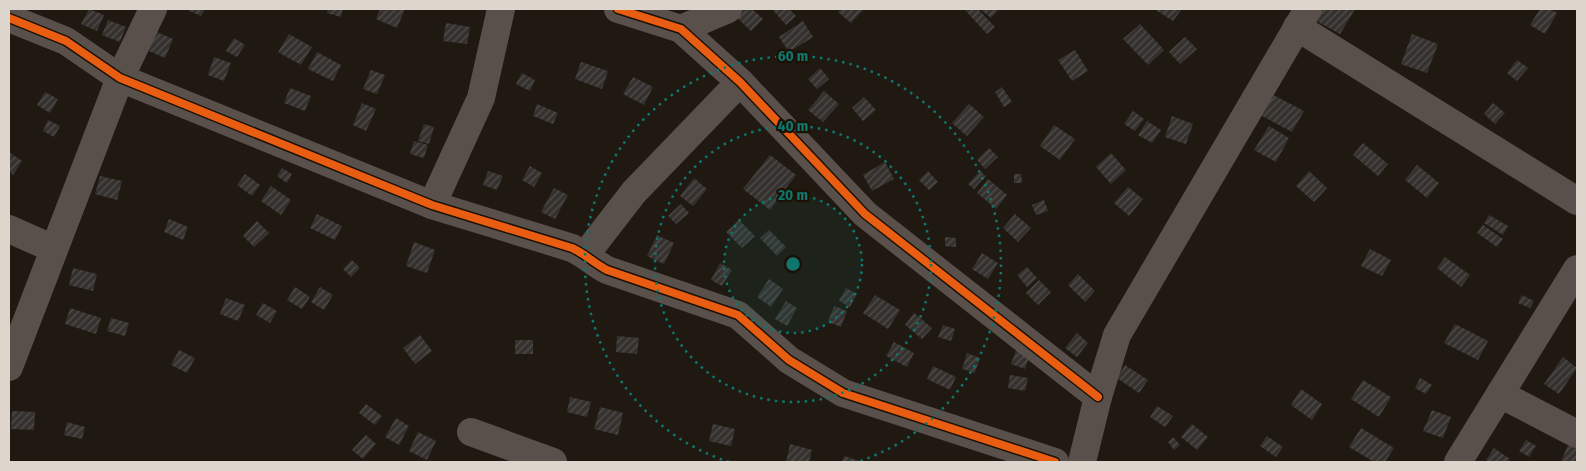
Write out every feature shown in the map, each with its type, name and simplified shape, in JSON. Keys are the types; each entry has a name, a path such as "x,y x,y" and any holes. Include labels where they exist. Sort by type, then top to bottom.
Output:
{"street":[{"path":"9,367 120,78 154,9"},
{"path":"432,205 481,98 501,9"},
{"path":"618,9 681,29 740,82 865,214 1098,397"},
{"path":"681,29 728,9"},
{"path":"9,18 66,41 120,78 432,205 586,254 594,264 607,270 738,315 789,360 843,393 1055,462"},
{"path":"1082,462 1098,397 1117,335 1303,18 1577,200"},
{"path":"586,254 634,192 740,82"},
{"path":"9,229 54,249"},
{"path":"1458,462 1577,269"},
{"path":"1500,394 1577,434"},
{"path":"472,432 553,462"}],"building":[{"path":"89,9 104,15 97,31 81,24"},
{"path":"185,9 205,9 201,16"},
{"path":"328,9 343,9 341,17 327,13"},
{"path":"380,9 405,9 397,28 376,19"},
{"path":"740,9 752,9 763,19 751,31 734,15"},
{"path":"772,9 789,9 796,16 786,25"},
{"path":"841,9 864,9 851,23 838,12"},
{"path":"966,9 978,9 995,27 987,34"},
{"path":"980,9 999,9 991,18"},
{"path":"1154,9 1182,9 1173,21"},
{"path":"1317,9 1355,9 1340,34 1311,18"},
{"path":"1540,9 1550,9 1557,13 1545,34 1530,25"},
{"path":"108,20 126,27 120,42 102,35"},
{"path":"803,21 813,37 789,52 779,37"},
{"path":"446,23 470,27 467,44 443,41"},
{"path":"1140,24 1164,50 1148,65 1123,39"},
{"path":"150,29 173,39 165,58 142,48"},
{"path":"289,34 312,47 301,65 278,52"},
{"path":"1412,34 1438,44 1427,73 1401,64"},
{"path":"1185,37 1197,49 1180,64 1169,52"},
{"path":"234,38 245,45 237,57 226,51"},
{"path":"1075,50 1088,71 1072,81 1058,60"},
{"path":"317,52 341,65 333,81 308,69"},
{"path":"214,57 231,63 224,81 208,75"},
{"path":"1517,60 1528,68 1517,81 1507,73"},
{"path":"581,62 608,71 602,89 575,79"},
{"path":"820,68 829,79 817,89 808,79"},
{"path":"371,70 385,75 377,94 363,89"},
{"path":"522,73 535,80 530,91 516,84"},
{"path":"633,77 653,87 644,105 623,94"},
{"path":"1002,87 1012,102 1004,107 995,92"},
{"path":"290,88 311,96 305,111 284,103"},
{"path":"1264,90 1304,111 1292,132 1253,111"},
{"path":"824,91 839,104 823,122 808,110"},
{"path":"45,92 58,99 50,113 37,105"},
{"path":"864,97 876,110 863,121 852,108"},
{"path":"362,103 376,109 366,131 353,125"},
{"path":"1493,103 1505,113 1495,124 1484,114"},
{"path":"537,104 558,113 553,124 533,116"},
{"path":"969,104 984,117 967,136 952,123"},
{"path":"1133,111 1144,119 1135,131 1124,124"},
{"path":"1172,116 1193,124 1186,144 1165,137"},
{"path":"48,120 60,126 54,137 43,131"},
{"path":"1147,121 1161,130 1152,143 1138,135"},
{"path":"424,124 434,127 429,144 418,141"},
{"path":"1054,125 1075,139 1060,160 1040,146"},
{"path":"1269,126 1289,138 1276,162 1254,150"},
{"path":"414,141 428,145 424,158 410,154"},
{"path":"1363,143 1388,164 1378,176 1353,155"},
{"path":"989,148 998,157 985,169 977,160"},
{"path":"9,152 22,161 13,175 9,172"},
{"path":"1111,153 1126,170 1111,184 1096,167"},
{"path":"770,155 796,175 770,210 743,189"},
{"path":"885,162 894,179 872,191 863,175"},
{"path":"1417,165 1439,183 1427,198 1405,180"},
{"path":"530,166 542,173 534,187 522,180"},
{"path":"282,168 292,174 287,183 277,176"},
{"path":"488,171 503,176 497,190 483,185"},
{"path":"928,171 938,182 929,190 919,180"},
{"path":"980,171 986,176 974,189 968,184"},
{"path":"1309,171 1327,188 1314,202 1296,186"},
{"path":"245,174 260,185 252,196 237,185"},
{"path":"1014,174 1021,174 1022,183 1014,183"},
{"path":"100,176 122,181 117,200 95,194"},
{"path":"694,178 707,189 693,206 680,196"},
{"path":"988,179 1007,195 996,209 977,193"},
{"path":"271,186 291,200 281,215 261,201"},
{"path":"1128,187 1143,199 1129,216 1114,203"},
{"path":"554,188 568,195 555,219 541,212"},
{"path":"1044,200 1048,211 1036,215 1032,205"},
{"path":"681,204 689,213 676,224 668,216"},
{"path":"317,214 342,226 335,240 310,228"},
{"path":"1015,214 1031,228 1018,242 1003,228"},
{"path":"1489,215 1508,226 1503,235 1484,223"},
{"path":"169,219 188,227 183,240 164,232"},
{"path":"739,220 755,236 742,248 726,232"},
{"path":"257,221 269,233 254,247 243,236"},
{"path":"1483,225 1503,239 1497,247 1477,233"},
{"path":"769,230 786,247 777,256 760,238"},
{"path":"657,235 674,243 664,264 647,256"},
{"path":"945,237 956,238 956,247 945,246"},
{"path":"414,242 435,250 427,273 406,266"},
{"path":"1370,249 1391,260 1382,276 1361,266"},
{"path":"982,253 998,263 988,279 972,269"},
{"path":"1445,257 1470,275 1461,287 1437,268"},
{"path":"352,260 360,268 351,277 343,269"},
{"path":"720,263 732,270 722,286 711,280"},
{"path":"1027,267 1037,278 1027,287 1017,275"},
{"path":"73,268 97,274 93,291 69,285"},
{"path":"1078,274 1095,291 1085,302 1068,285"},
{"path":"769,279 783,289 771,307 757,297"},
{"path":"1039,280 1051,292 1038,305 1026,293"},
{"path":"295,287 310,297 302,309 287,300"},
{"path":"320,287 333,295 324,310 311,302"},
{"path":"846,288 857,294 850,307 839,301"},
{"path":"875,295 900,310 888,329 863,313"},
{"path":"1522,295 1534,301 1530,308 1518,303"},
{"path":"226,298 245,305 238,321 220,314"},
{"path":"786,301 797,308 787,326 775,319"},
{"path":"263,303 277,311 270,323 256,315"},
{"path":"834,306 847,311 841,327 828,322"},
{"path":"70,308 101,318 96,334 65,324"},
{"path":"914,313 932,328 922,339 905,325"},
{"path":"111,318 129,323 125,336 107,331"},
{"path":"1455,324 1488,341 1478,360 1444,343"},
{"path":"943,325 955,329 951,341 938,337"},
{"path":"1077,333 1088,343 1077,357 1065,348"},
{"path":"420,335 432,351 415,364 403,348"},
{"path":"617,336 639,338 637,354 616,352"},
{"path":"515,340 533,340 533,354 515,354"},
{"path":"894,342 914,353 907,367 886,356"},
{"path":"179,350 195,358 187,373 171,365"},
{"path":"1016,350 1030,355 1025,369 1011,364"},
{"path":"967,353 980,358 975,373 962,369"},
{"path":"1563,357 1577,368 1559,394 1544,384"},
{"path":"1125,365 1148,380 1139,393 1117,378"},
{"path":"933,366 956,377 950,390 927,379"},
{"path":"1010,375 1028,378 1025,391 1008,388"},
{"path":"1420,378 1432,385 1426,394 1415,388"},
{"path":"1363,380 1391,397 1379,417 1351,399"},
{"path":"1301,389 1322,404 1312,420 1291,405"},
{"path":"570,397 591,402 587,417 567,412"},
{"path":"366,404 382,416 375,425 359,413"},
{"path":"1157,406 1173,416 1165,427 1150,417"},
{"path":"600,407 623,413 618,435 594,429"},
{"path":"1432,410 1451,417 1443,438 1423,431"},
{"path":"12,411 35,412 34,430 11,429"},
{"path":"396,418 409,426 399,445 385,437"},
{"path":"67,422 85,427 82,439 64,435"},
{"path":"713,424 735,429 731,446 709,441"},
{"path":"1192,424 1208,437 1197,450 1181,437"},
{"path":"1361,428 1394,448 1385,462 1374,462 1349,447"},
{"path":"418,432 436,441 427,460 409,451"},
{"path":"366,435 376,444 363,459 352,450"},
{"path":"1267,436 1283,447 1276,457 1260,446"},
{"path":"1173,437 1180,445 1174,450 1168,442"},
{"path":"1526,440 1536,446 1529,457 1519,451"},
{"path":"790,444 812,450 809,462 786,462"},
{"path":"1568,445 1577,449 1576,462 1561,461"},
{"path":"1494,448 1510,459 1507,462 1489,462 1486,460"},
{"path":"844,456 863,462 842,462"}],"cycle path":[{"path":"618,9 681,29 740,82 865,214 1098,397"},
{"path":"9,18 66,41 120,78 432,205 572,248 607,270 738,315 789,360 843,393 1055,462"}]}
